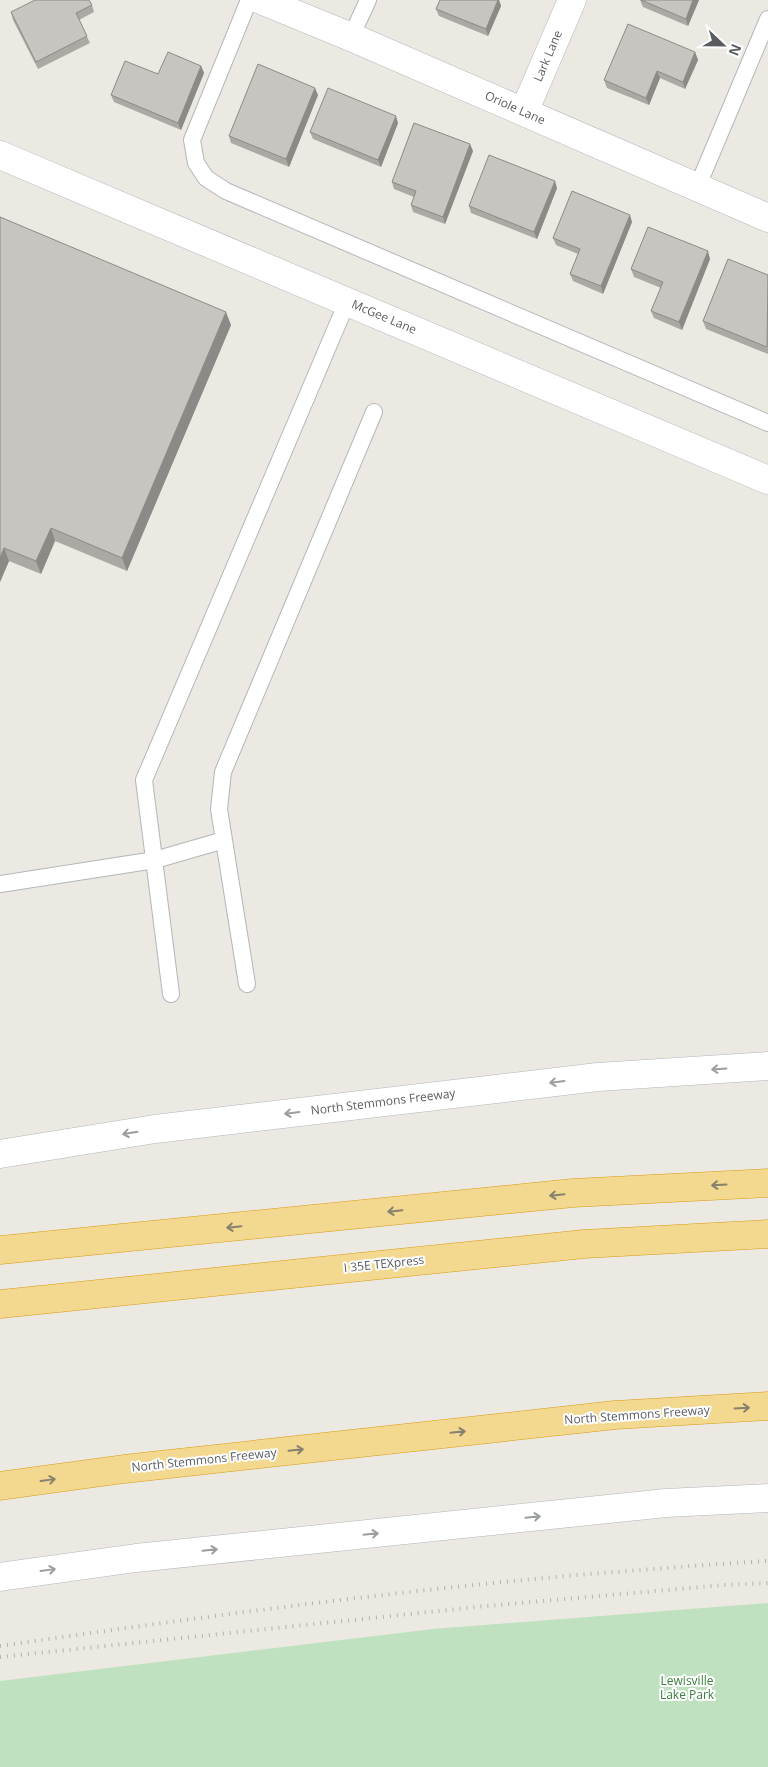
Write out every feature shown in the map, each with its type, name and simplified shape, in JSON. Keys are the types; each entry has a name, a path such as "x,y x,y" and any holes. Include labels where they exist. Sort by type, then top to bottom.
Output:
{"highway":[{"path":"0,1250 573,1193 768,1183"},
{"name":"I 35E TEXpress","path":"0,1304 584,1244 768,1234"},
{"path":"0,1316 52,1298"},
{"name":"North Stemmons Freeway","path":"0,1486 124,1469 606,1416 768,1406"}],"main road":[{"name":"Oriole Lane","path":"261,0 351,37 768,218"},
{"name":"Lark Lane","path":"524,112 572,0"},
{"name":"McGee Lane","path":"0,155 768,480"},
{"name":"North Stemmons Freeway","path":"0,1154 155,1129 598,1077 768,1066"},
{"path":"0,1577 136,1558 666,1503 768,1498"}],"lane":[{"path":"249,0 192,140 196,163 206,178 226,191 768,422"},
{"path":"351,37 368,0"},
{"path":"697,188 768,19"},
{"path":"172,994 144,780 347,302"},
{"path":"248,984 219,809 222,772 374,412"},
{"path":"0,884 155,860 224,840"}],"green space":[{"name":"Lewisville Lake Park","path":"768,1603 768,1767 0,1767 0,1681 433,1629"}],"building":[{"path":"35,0 89,0 92,5 76,13 87,36 36,62 11,12"},
{"path":"440,0 498,0 486,29 436,9"},
{"path":"641,0 693,0 686,19"},
{"path":"628,24 695,52 683,82 657,71 646,98 604,80"},
{"path":"168,52 201,66 178,123 111,95 125,61 158,74"},
{"path":"258,64 315,88 286,159 229,136"},
{"path":"328,88 396,116 378,160 310,132"},
{"path":"414,123 470,144 443,217 411,205 416,191 392,182"},
{"path":"489,155 555,181 534,232 469,206"},
{"path":"572,191 630,215 601,286 570,274 580,249 553,238"},
{"path":"0,217 226,312 122,558 51,528 36,561 4,548 0,558"},
{"path":"648,227 708,251 679,322 651,311 663,282 631,269"},
{"path":"728,259 768,275 767,347 703,321"}],"railway":[{"path":"0,1646 375,1596 601,1573 768,1561"},
{"path":"0,1657 486,1606 724,1585 768,1583"}]}
